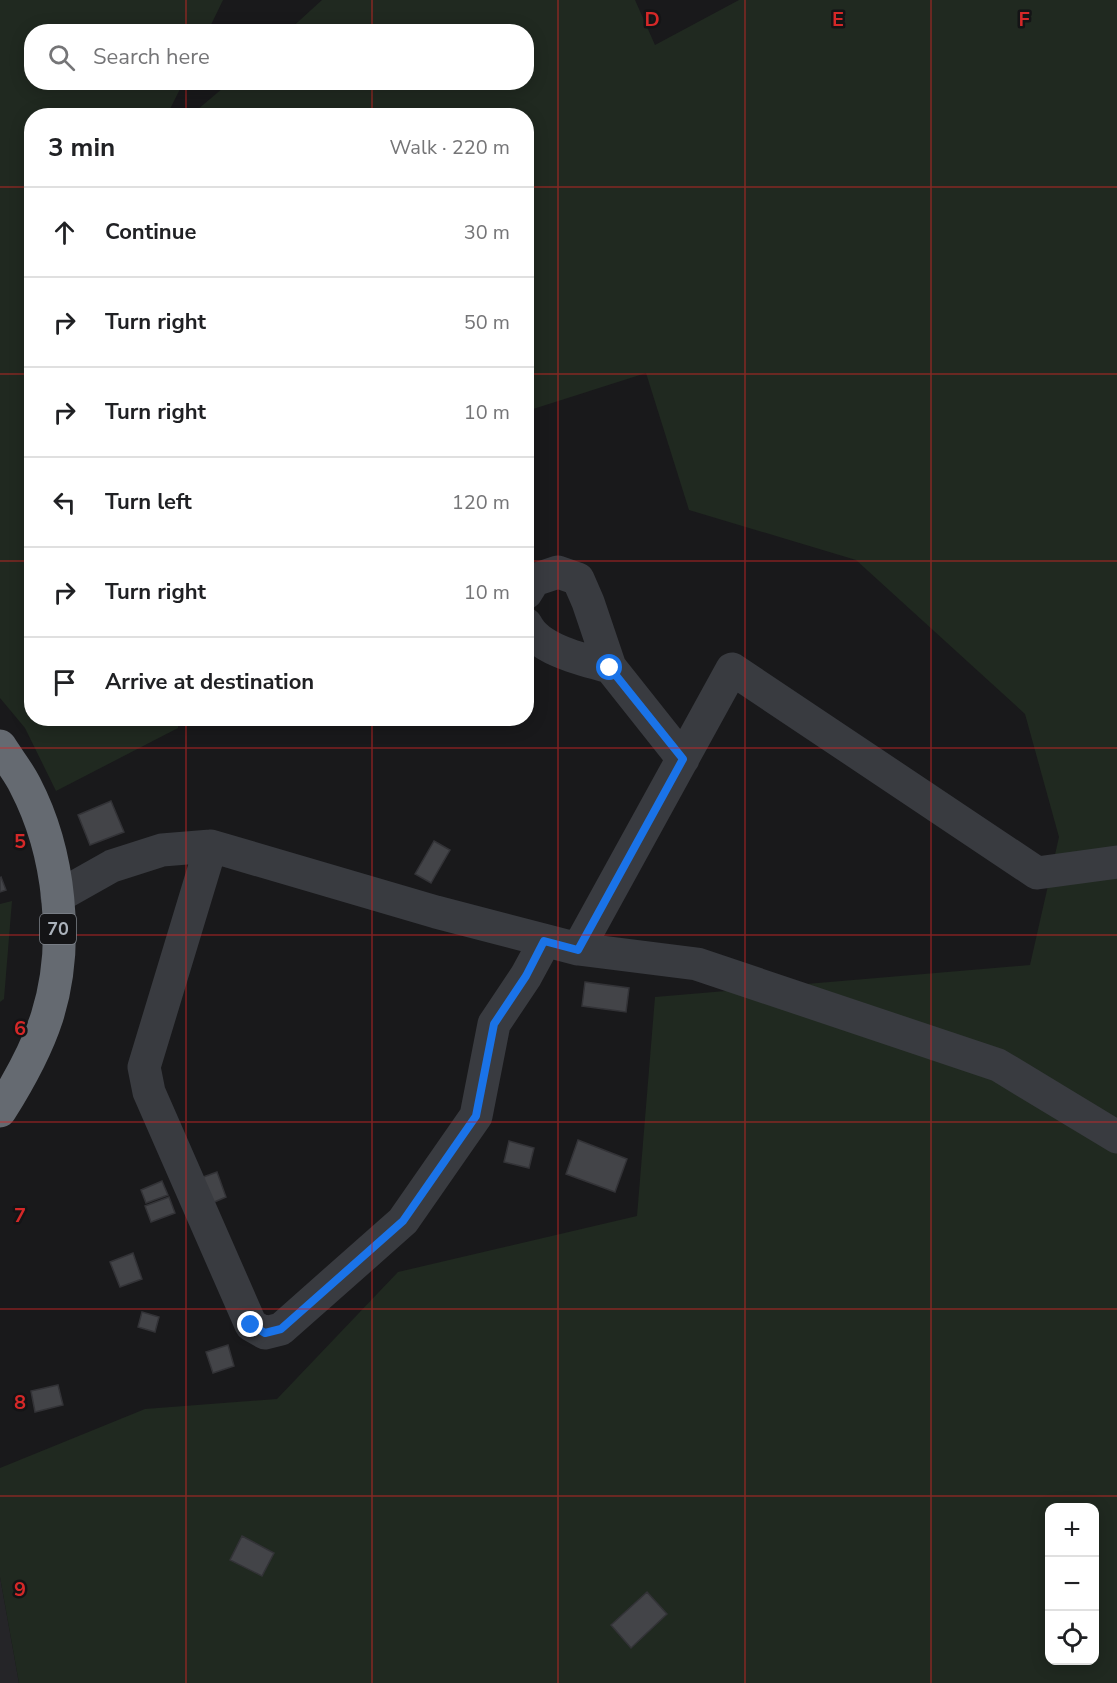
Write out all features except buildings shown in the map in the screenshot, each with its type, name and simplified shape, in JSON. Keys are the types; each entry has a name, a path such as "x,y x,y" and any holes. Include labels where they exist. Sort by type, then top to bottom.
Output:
{"highway":[{"name":"70","path":"0,746 25,785 46,838 57,897 58,957 48,1016 25,1071 0,1111"}],"street":[{"path":"534,580 558,572 578,579 610,668 683,759"},
{"path":"534,635 568,656 610,668"},
{"path":"578,950 732,669 1037,873 1117,862"},
{"path":"57,897 112,866 162,850 212,846 436,912 578,950 697,964 998,1065 1117,1137"},
{"path":"212,846 144,1066 149,1092 251,1325 265,1333 281,1329 403,1221 476,1116 494,1024 526,976 544,941"}],"shaded area":[{"path":"0,0 223,0 211,24 24,24 24,90 180,90 170,108 24,108 24,726 178,726 178,728 56,791 25,728 0,698"},
{"path":"322,0 635,0 655,45 739,0 1117,0 1117,1683 19,1683 0,1577 0,1468 145,1409 277,1399 398,1272 637,1216 655,997 1030,965 1059,837 1025,714 856,560 689,510 646,373 534,409 534,108 199,108 221,90 534,90 534,24 296,24"},
{"path":"12,901 4,999 0,1002 0,904"},
{"path":"0,1577 19,1683 0,1683"}],"route":[{"path":"251,1325 265,1333 281,1329 403,1221 476,1116 494,1024 526,976 544,941 578,950 683,759 610,668"}]}
